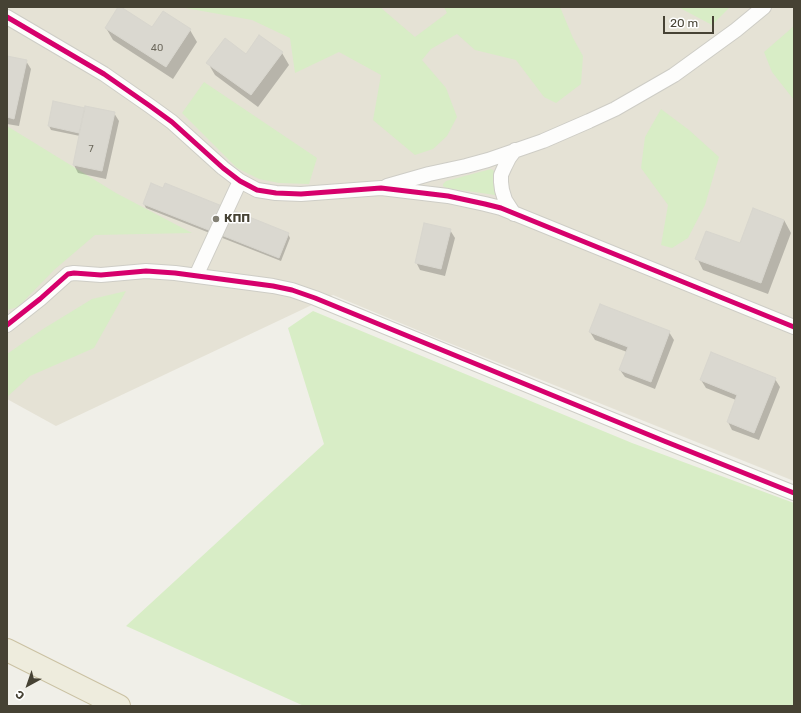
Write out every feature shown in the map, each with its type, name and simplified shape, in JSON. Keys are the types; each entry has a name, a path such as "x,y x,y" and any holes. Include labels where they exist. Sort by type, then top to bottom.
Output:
{"highway":[{"path":"7,650 119,706"}],"street":[{"path":"381,188 429,174 480,162 543,141 615,109 674,75 725,38 764,7"},
{"path":"7,17 104,74 172,122 223,168 240,181 257,190 276,193 301,194 381,188 448,196 501,208 794,327"},
{"path":"514,214 505,200 502,190 501,175 509,158 515,150"},
{"path":"196,276 240,181"},
{"path":"7,325 40,299 68,274 74,273 101,275 146,271 175,273 273,286 292,290 315,298 664,442 794,493"}],"shaded area":[{"path":"7,7 794,7 794,481 333,295 56,426 7,399"}],"green space":[{"path":"180,7 380,7 415,37 447,13 444,7 560,7 573,38 583,56 581,84 556,103 544,97 516,60 475,50 457,34 431,49 422,60 446,88 457,117 447,136 433,149 415,155 373,120 381,75 339,52 295,73 290,38 252,20"},
{"path":"678,7 730,7 712,25"},
{"path":"794,26 794,100 772,72 764,52"},
{"path":"204,82 317,158 309,184 279,183 259,179 237,168 182,113"},
{"path":"661,109 689,130 719,157 705,205 688,238 672,248 661,245 668,205 641,168 645,137"},
{"path":"7,126 116,193 192,233 95,235 54,270 18,307 7,310"},
{"path":"491,169 494,171 495,195 446,188 443,186 446,181"},
{"path":"126,291 94,348 30,376 7,397 7,354 43,329 92,299"},
{"path":"313,311 632,443 794,503 794,706 304,706 126,626 324,444 288,328"}],"building":[{"path":"118,7 121,7 152,27 163,11 191,29 166,67 105,28"},
{"path":"259,35 283,52 251,95 206,63 225,38 246,54"},
{"path":"7,56 27,60 14,119 7,117"},
{"path":"53,101 85,108 79,133 48,126"},
{"path":"85,106 115,112 102,171 73,165"},
{"name":"КПП","path":"151,183 163,188 165,183 289,233 279,258 143,204"},
{"path":"753,208 784,220 761,283 695,259 706,231 740,243"},
{"path":"424,223 451,229 441,269 415,263"},
{"path":"600,304 670,331 651,382 619,370 628,347 589,332"},
{"path":"711,352 776,378 754,433 727,422 737,395 700,380"}],"cycle path":[{"path":"7,17 104,74 172,122 223,168 240,181 257,190 276,193 301,194 381,188 448,196 501,208 794,327"},
{"path":"7,325 40,299 68,274 74,273 101,275 146,271 175,273 273,286 292,290 315,298 794,493"}],"place":[{"name":"КПП","path":"216,219"}]}
